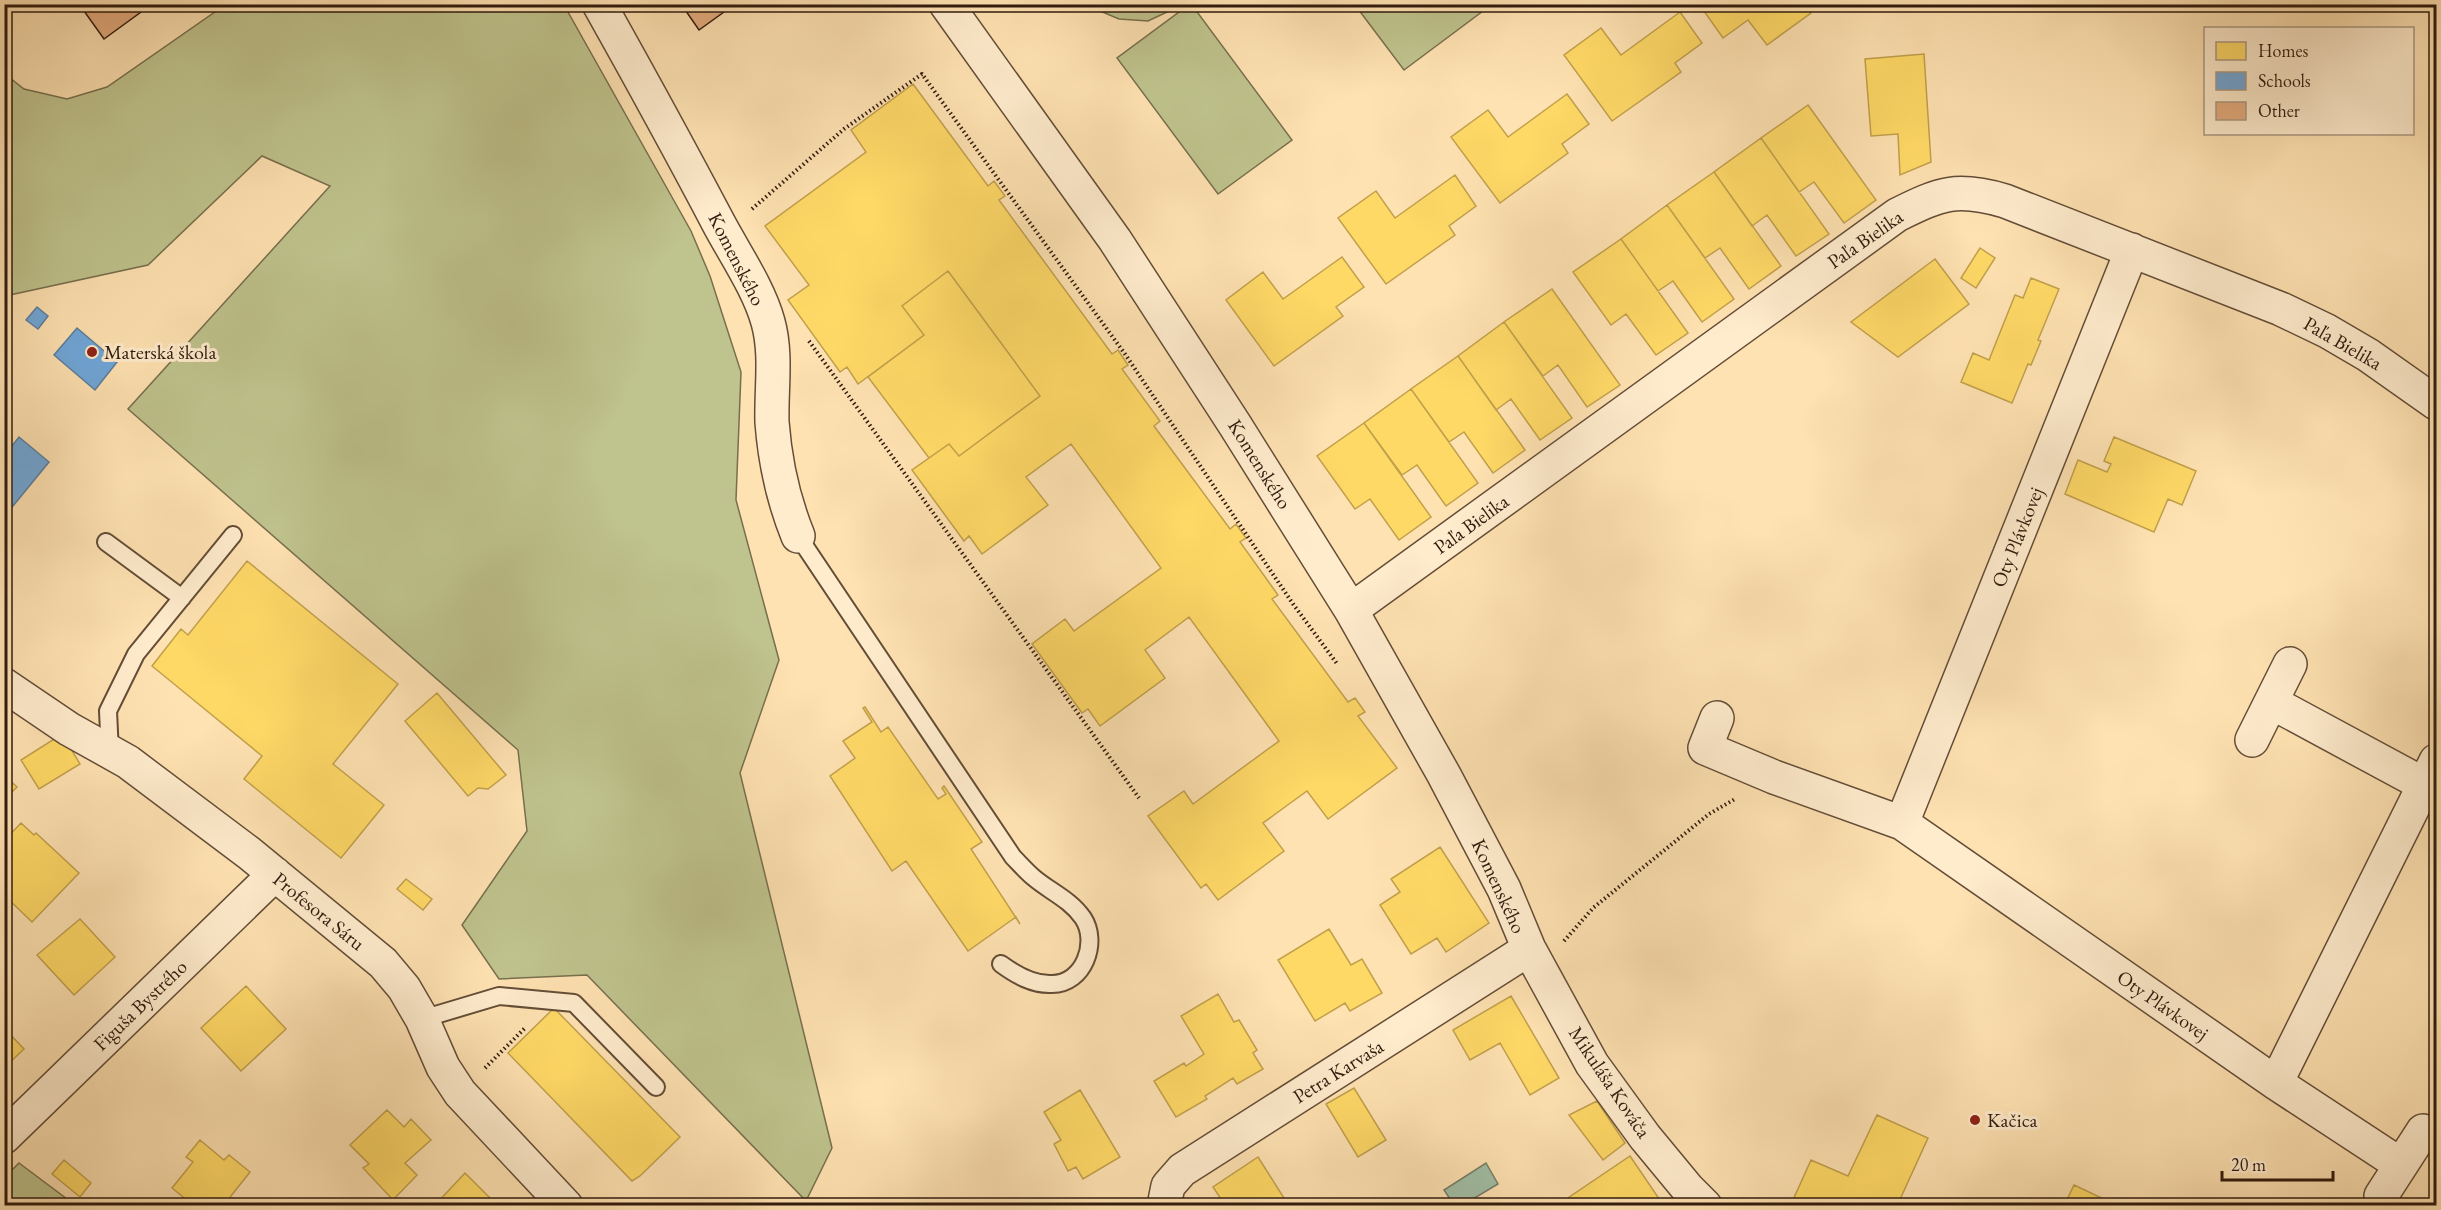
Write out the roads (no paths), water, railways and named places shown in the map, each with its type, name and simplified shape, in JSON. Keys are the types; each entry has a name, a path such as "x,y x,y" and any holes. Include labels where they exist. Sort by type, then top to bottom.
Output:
{"street":[{"name":"Komenského","path":"598,4 671,132 768,321 772,349 772,422 777,469 786,508 798,536"},
{"name":"Komenského","path":"946,4 1115,240 1351,610 1444,775 1499,879 1534,959"},
{"name":"Paľa Bielika","path":"1351,610 1897,215 1929,198 1950,193 1979,193 2005,201 2281,309 2368,354 2436,403"},
{"name":"Oty Plávkovej","path":"1902,823 2132,250"},
{"path":"2252,741 2290,664"},
{"name":"Profesora Sáru","path":"4,685 69,729 128,762 275,874 383,963 404,988 422,1019 443,1067 460,1093 566,1206"},
{"path":"2271,702 2433,779 2276,1083"},
{"name":"Oty Plávkovej","path":"1717,718 1705,748 1774,777 1902,823 2276,1083 2401,1165"},
{"name":"Figuša Bystrého","path":"4,1137 275,874"},
{"name":"Petra Karvaša","path":"1164,1206 1168,1186 1182,1170 1534,959"},
{"name":"Mikuláša Kováča","path":"1534,959 1592,1064 1646,1137 1705,1206"},
{"path":"2381,1196 2423,1131"}],"lane":[{"path":"110,753 108,711 136,654 233,535"},
{"path":"798,536 1013,857 1033,877 1061,895 1083,918 1090,935 1089,954 1082,969 1066,982 1053,985 1036,983 1001,964"},
{"path":"106,542 182,598"},
{"path":"422,1019 499,996 574,1003 656,1087"}],"place":[{"name":"Materská škola","path":"92,352"},
{"name":"Kačica","path":"1975,1120"}]}
